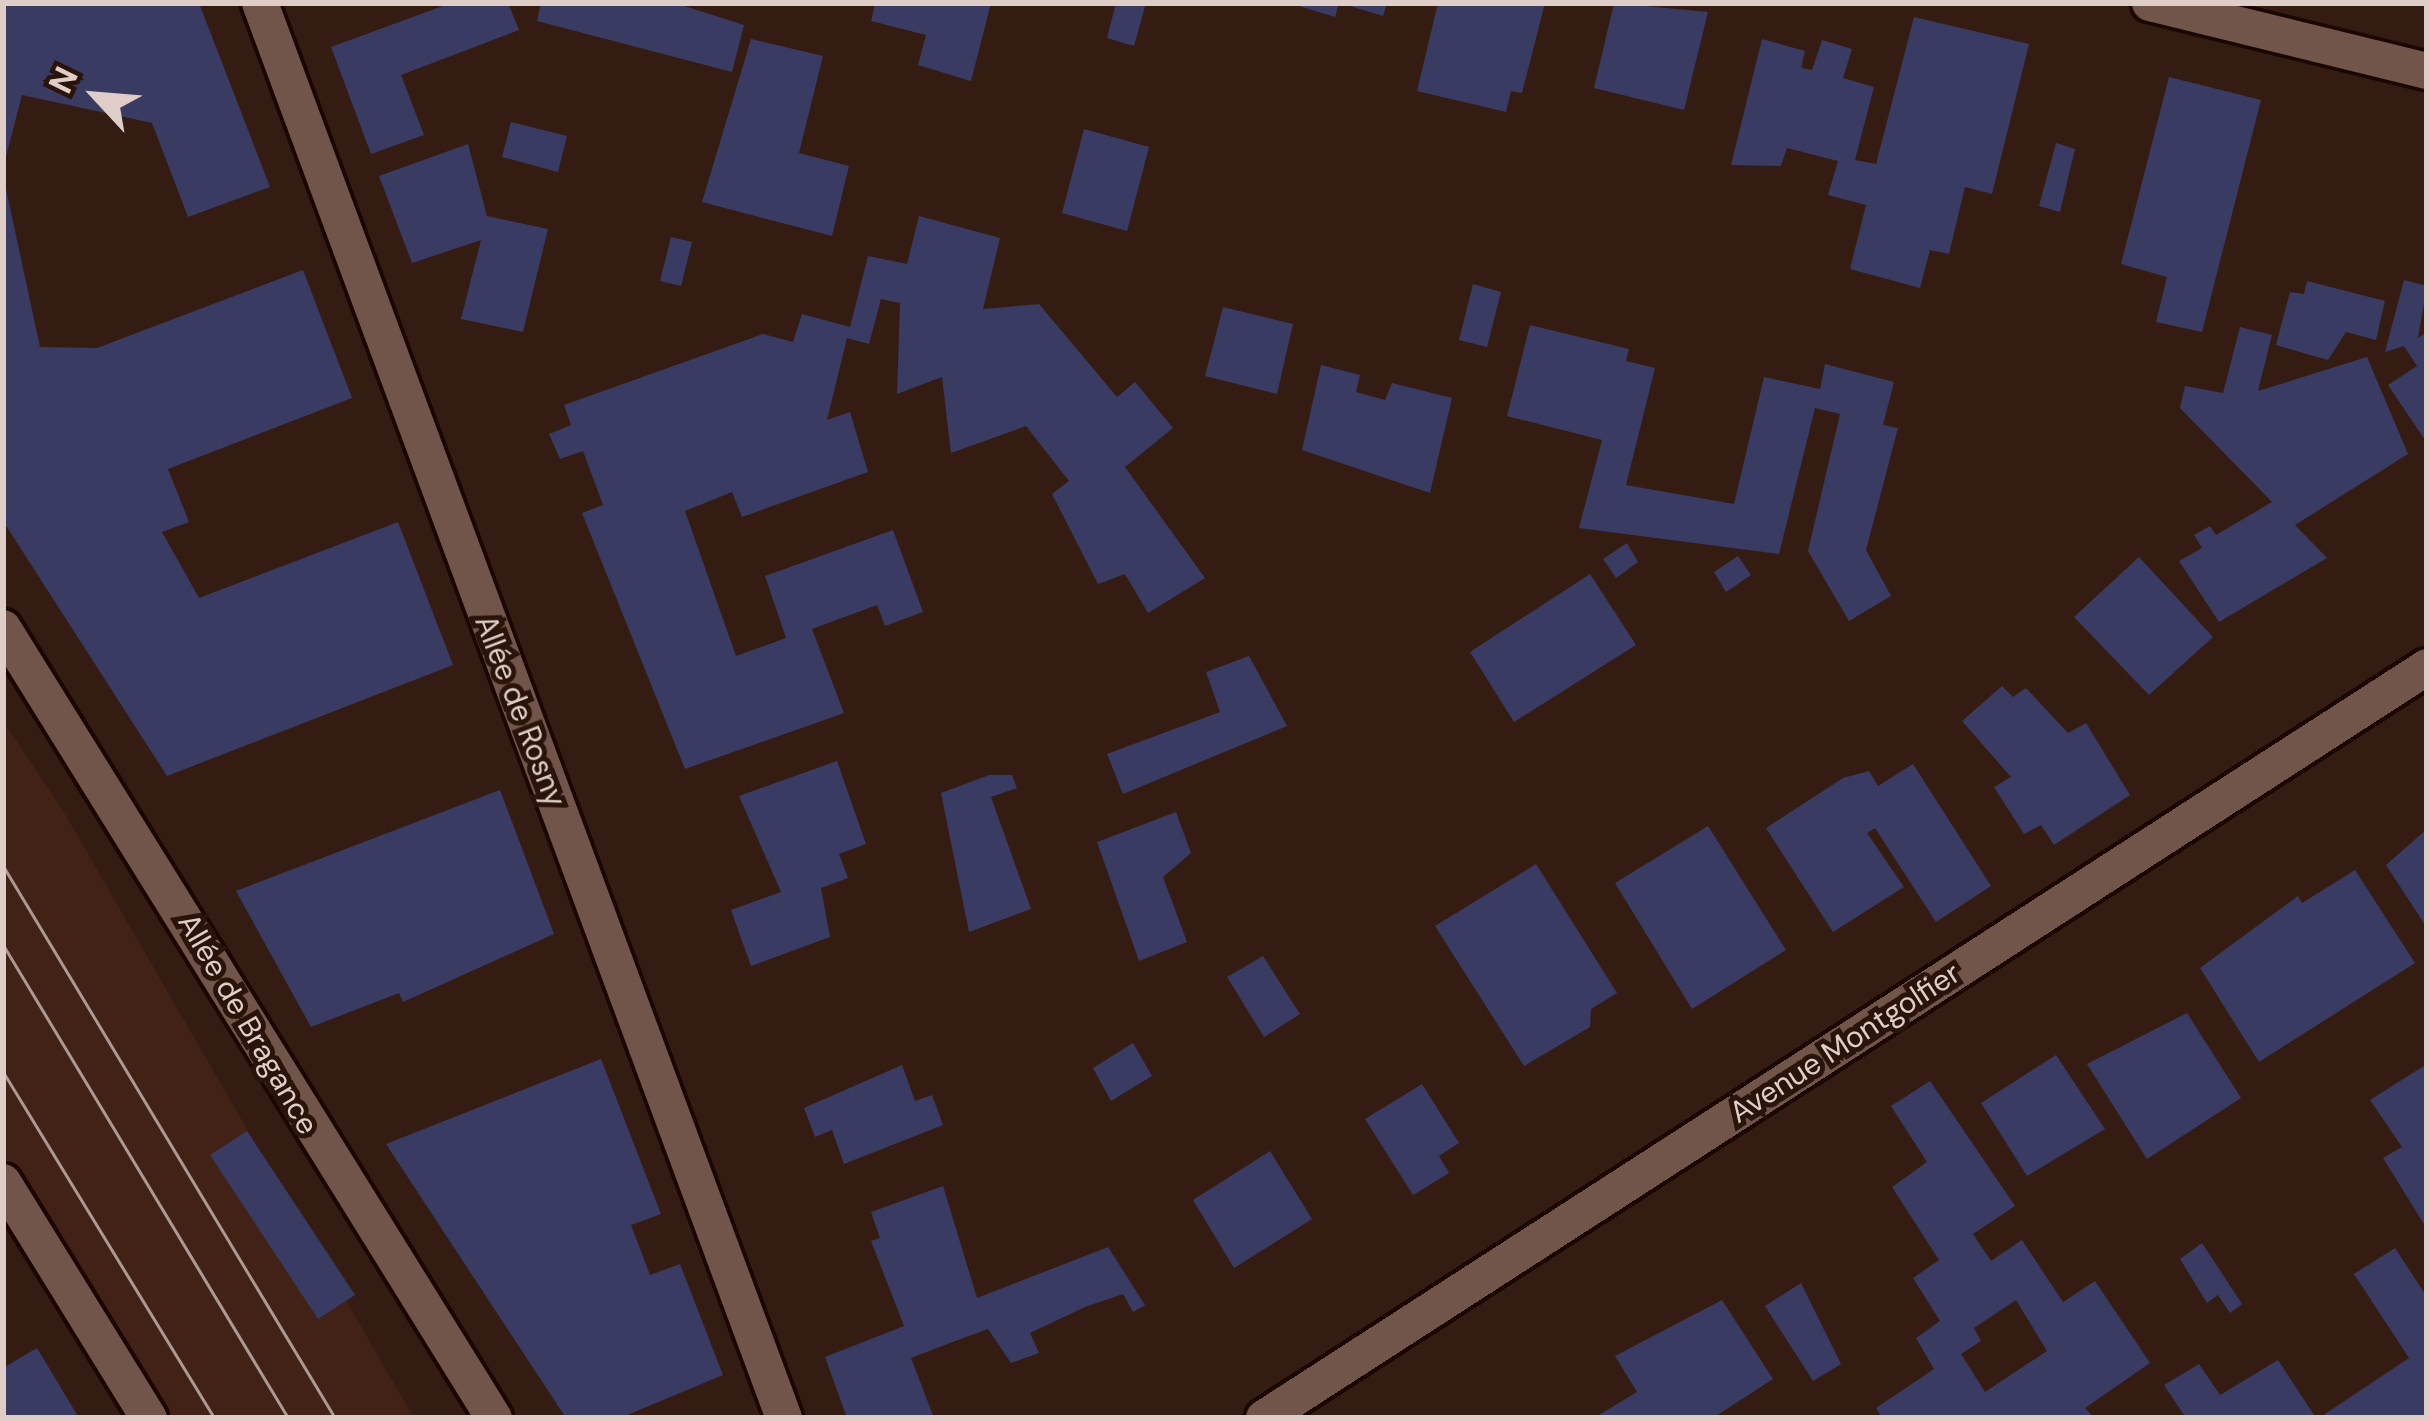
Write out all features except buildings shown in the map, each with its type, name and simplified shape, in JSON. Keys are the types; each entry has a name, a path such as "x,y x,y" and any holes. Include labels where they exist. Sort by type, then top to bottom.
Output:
{"street":[{"name":"Allée de Rosny","path":"260,3 784,1418"},
{"path":"2150,3 2427,71"},
{"name":"Allée de Bragance","path":"3,628 494,1418"},
{"name":"Avenue Montgolfier","path":"1264,1418 2427,667"},
{"path":"3,1182 149,1418"}],"shaded area":[{"path":"3,721 62,809 414,1418 128,1418 3,1209"}],"tram line":[{"path":"3,866 335,1418"},
{"path":"3,945 288,1418"},
{"path":"3,1072 214,1418"}]}
